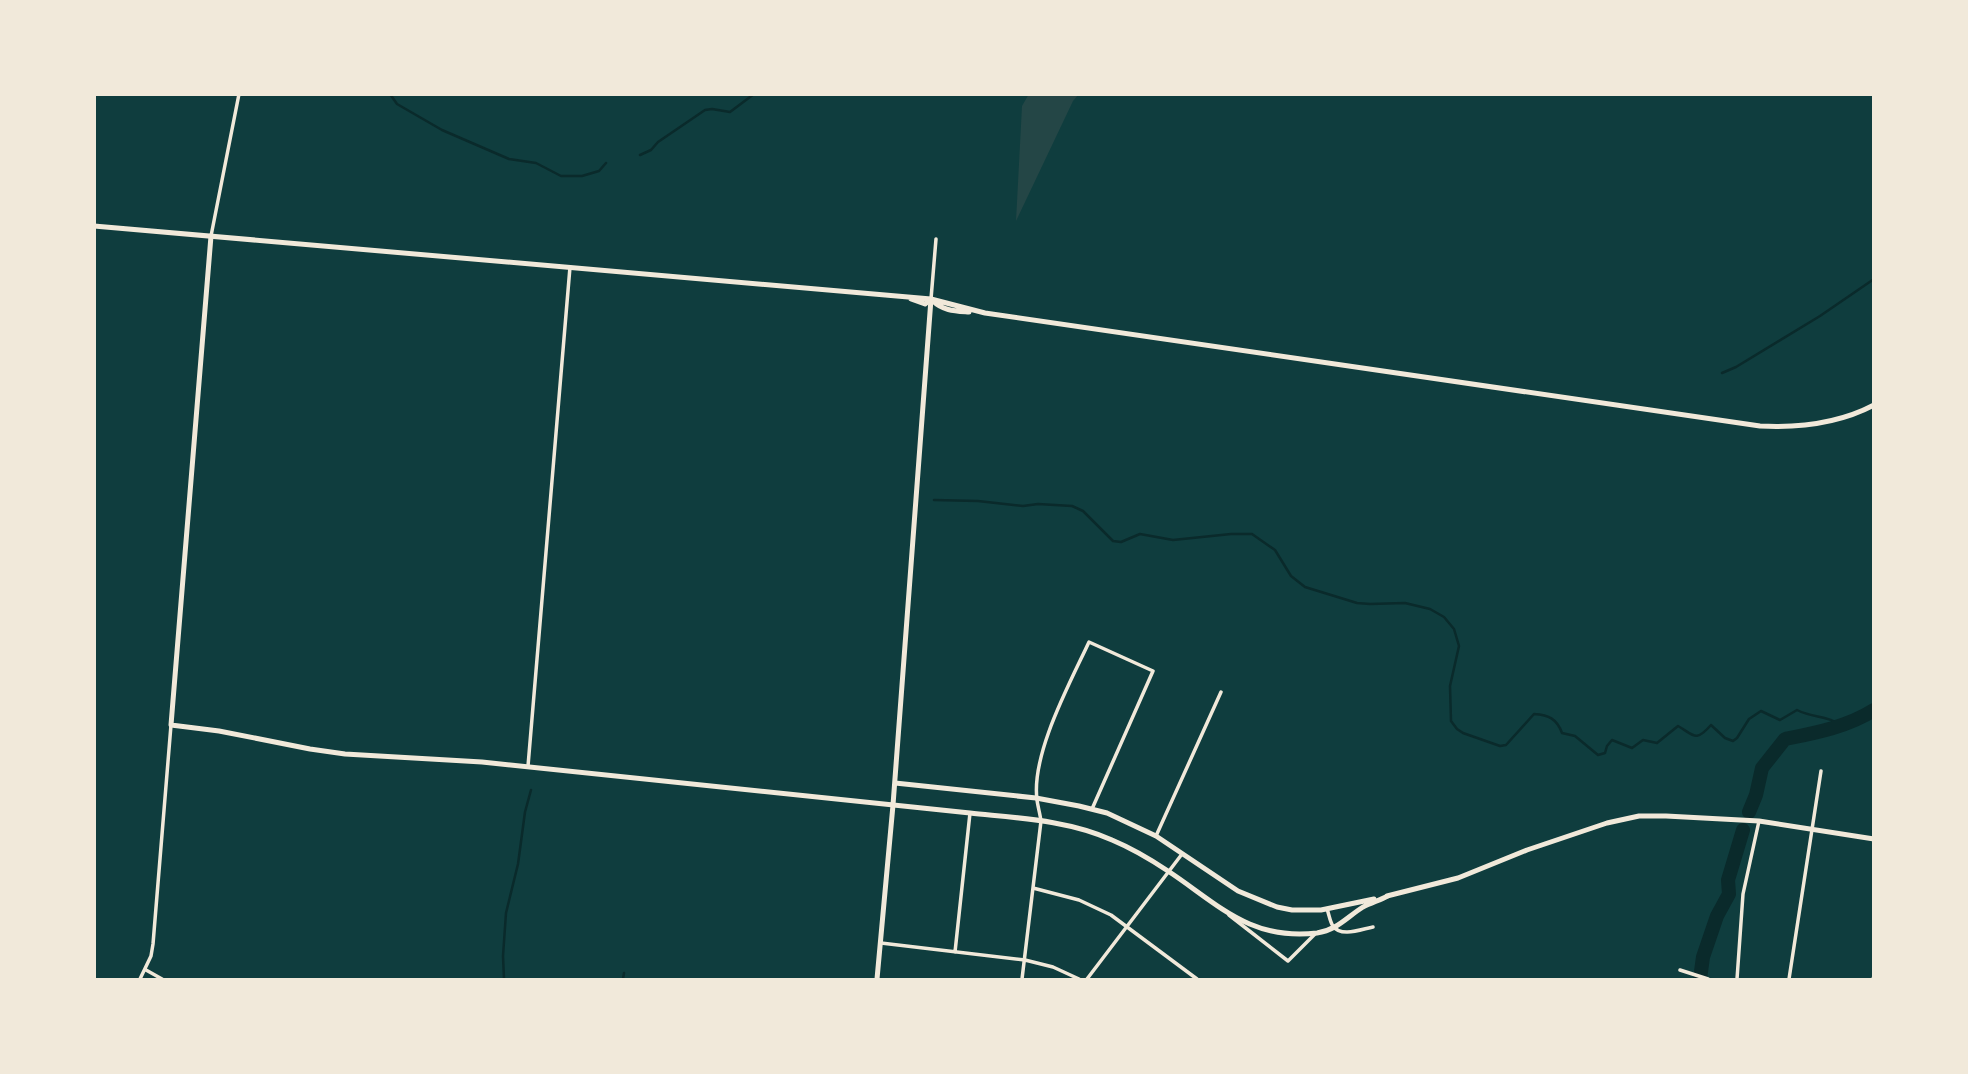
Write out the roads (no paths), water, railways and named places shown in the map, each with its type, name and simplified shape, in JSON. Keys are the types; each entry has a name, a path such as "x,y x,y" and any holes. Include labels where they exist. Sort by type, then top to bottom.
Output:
{"street":[{"path":"140,979 146,970 153,944 211,236 239,94"},
{"path":"94,226 904,297 925,304 931,299"},
{"path":"877,979 895,783 936,239"},
{"path":"528,766 570,267"},
{"path":"931,299 947,310 985,313 1742,424 1781,427 1826,422 1847,417 1874,405"},
{"path":"1022,979 1041,821 1036,798 1038,776 1048,736 1089,642 1153,671 1092,809"},
{"path":"1156,836 1221,692"},
{"path":"171,725 345,754 528,766 1041,821 1092,832 1127,847 1169,871 1288,961 1316,933"},
{"path":"1789,979 1821,771"},
{"path":"895,783 1036,798 1092,809 1120,818 1156,836 1230,886 1258,901 1293,910 1327,909 1458,878 1527,850 1629,818 1666,816 1759,821 1874,839"},
{"path":"955,952 970,813"},
{"path":"1737,979 1743,894 1759,821"},
{"path":"1087,979 1182,854"},
{"path":"1033,888 1096,907 1127,926 1197,979"},
{"path":"1221,910 1255,926 1289,933 1316,933 1334,928 1364,907 1388,896"},
{"path":"1327,909 1334,928 1343,932 1373,927"},
{"path":"881,943 1025,960 1054,967 1079,979"},
{"path":"146,970 162,979"},
{"path":"1680,970 1708,979"}],"waterway":[{"path":"390,94 397,104 442,130 509,159 536,163 561,176 582,176 599,171 606,163"},
{"path":"640,155 651,150 658,142 705,110 730,112 754,94"},
{"path":"1722,373 1820,316 1874,279"},
{"path":"934,500 1023,506 1072,506 1083,511 1113,541 1121,542 1140,534 1173,540 1252,534 1275,550 1291,576 1305,587 1357,603 1405,603 1430,609 1444,617 1454,629 1459,646 1450,686 1451,721 1463,733 1500,746 1506,745 1534,714 1552,719 1562,733 1575,736 1598,755 1605,753 1612,740 1632,748 1643,740 1657,743 1678,726 1698,736 1711,725 1725,738 1733,741 1749,719 1761,711 1780,720 1797,710 1841,725"},
{"path":"1749,812 1762,768 1785,739 1842,725 1874,710"},
{"path":"504,979 506,913 531,790"},
{"path":"1700,979 1703,957 1717,916 1729,894 1728,880 1743,830"},
{"path":"623,979 624,973"}]}
